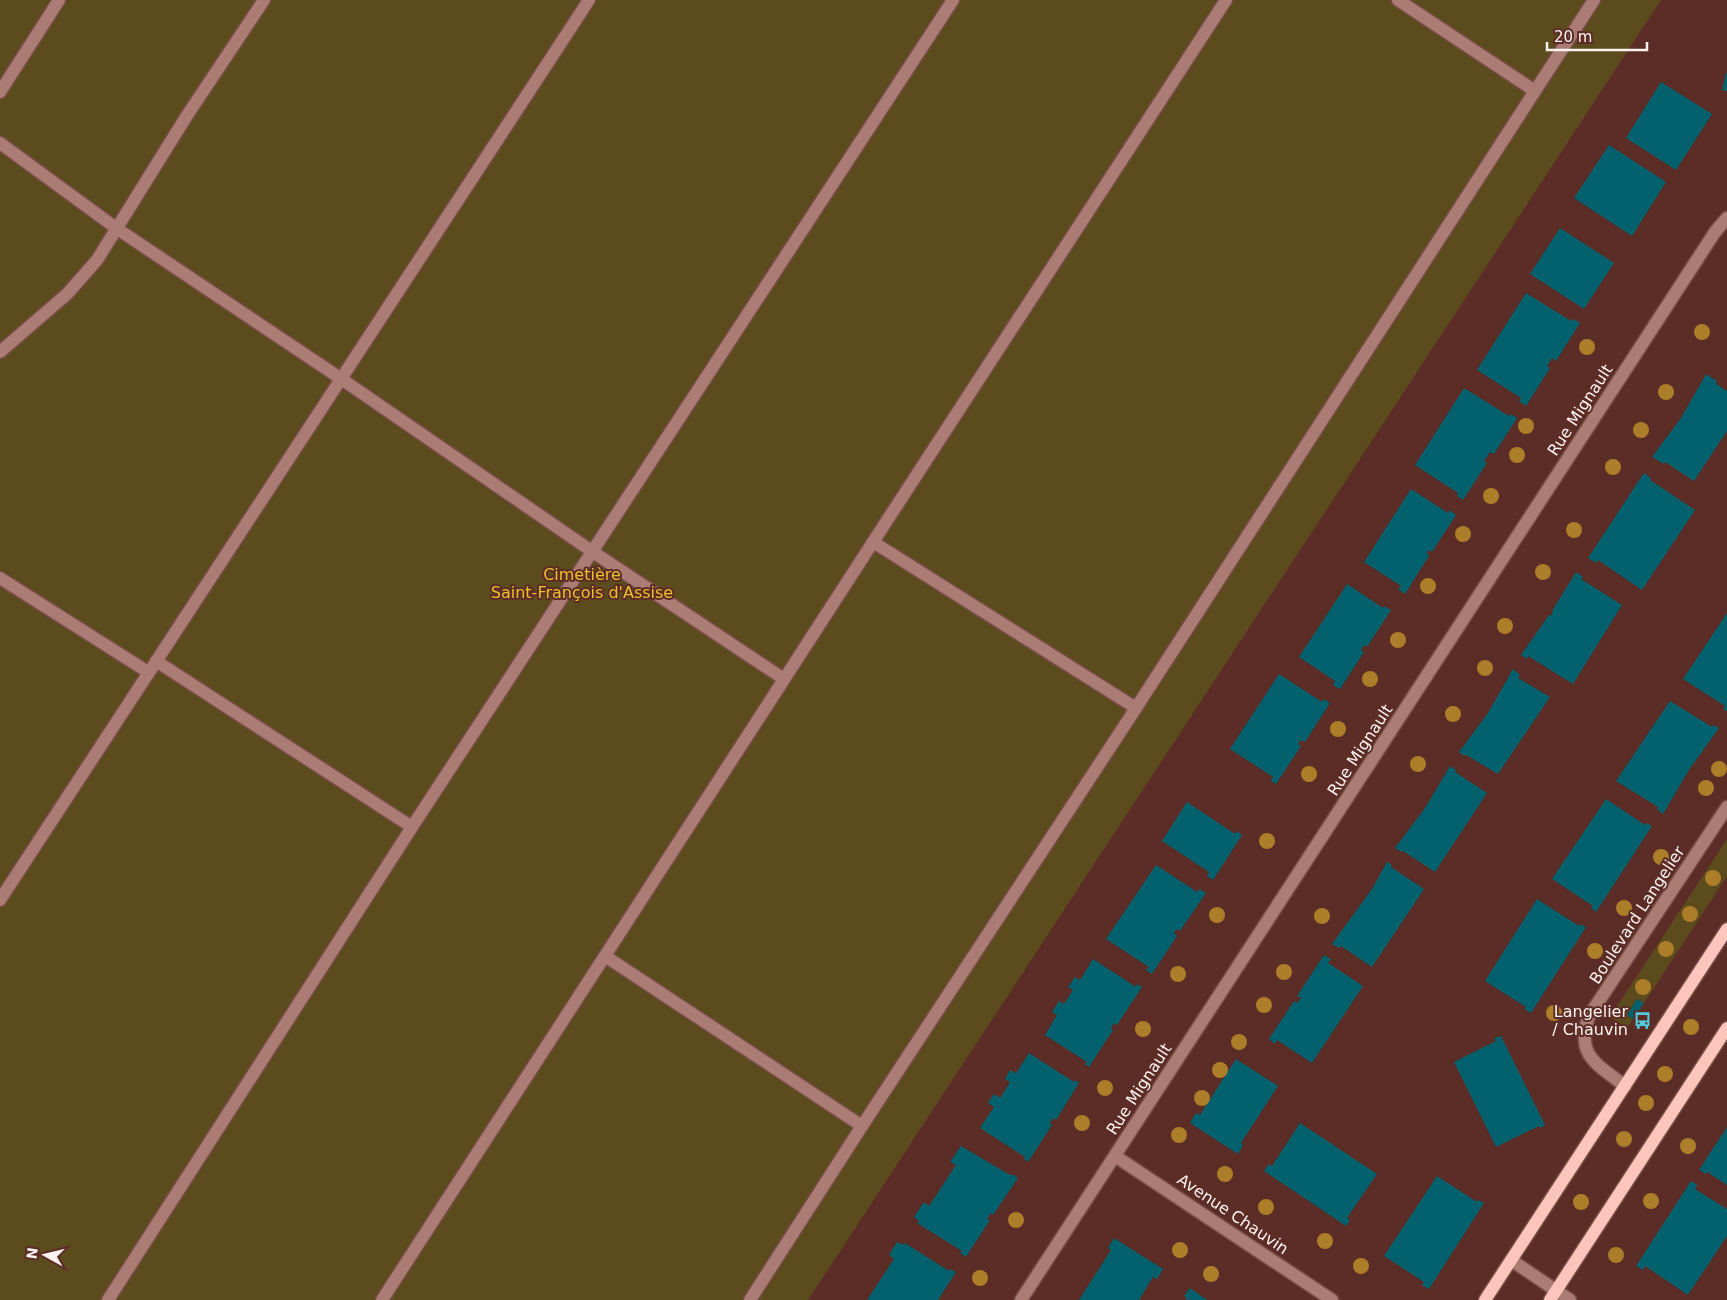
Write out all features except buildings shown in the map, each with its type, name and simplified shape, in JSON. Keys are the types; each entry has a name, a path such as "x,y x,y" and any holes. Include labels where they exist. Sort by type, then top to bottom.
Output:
{"main road":[{"path":"1485,1300 1727,929"},
{"path":"1553,1295 1727,1028"}],"street":[{"path":"0,92 59,0"},
{"path":"0,352 67,294 97,260 186,117 264,0"},
{"path":"0,900 5,880 156,660 589,0"},
{"path":"108,1300 412,827 953,0"},
{"path":"382,1300 872,542 1226,0"},
{"path":"1398,0 1535,91"},
{"path":"750,1300 1594,0"},
{"path":"0,143 116,228 340,378 593,552 784,679"},
{"name":"Rue Mignault","path":"1020,1300 1715,232 1727,218"},
{"path":"872,542 1136,708"},
{"path":"0,578 148,672"},
{"path":"156,660 412,827"},
{"name":"Boulevard Langelier","path":"1625,1086 1586,1052 1584,1031 1590,1016 1727,807"},
{"path":"605,956 862,1126"},
{"name":"Avenue Chauvin","path":"1115,1156 1332,1300"},
{"path":"1510,1260 1553,1295 1570,1300"}],"green space":[{"name":"Cimetière Saint-François d'Assise","path":"0,0 1661,0 808,1300 0,1300"},
{"path":"1727,839 1727,876 1644,1003 1637,999 1627,1014 1633,1019 1627,1028 1610,1017"}],"place":[{"name":"Langelier / Chauvin","path":"1642,1020"}]}
